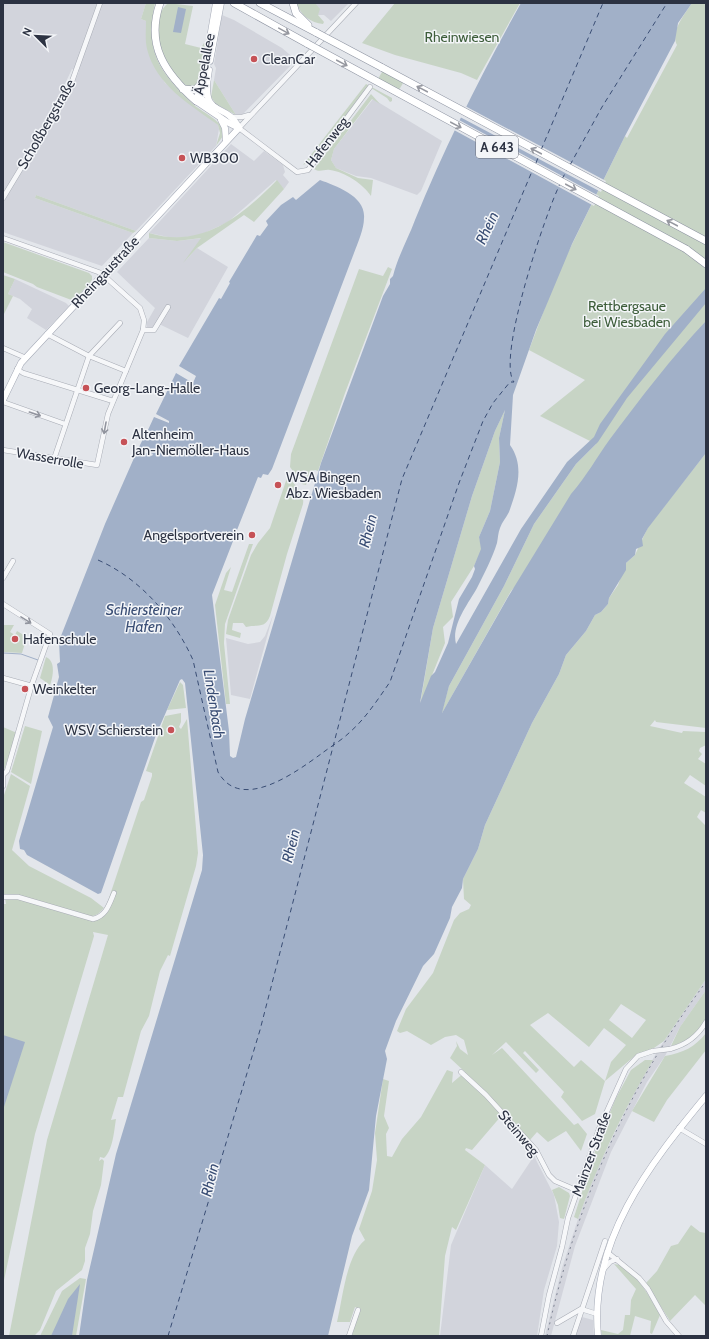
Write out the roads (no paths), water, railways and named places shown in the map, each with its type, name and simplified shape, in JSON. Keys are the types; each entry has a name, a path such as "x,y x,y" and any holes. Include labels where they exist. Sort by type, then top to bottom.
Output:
{"highway":[{"path":"160,3 155,25 157,48 166,69 186,91 215,108"},
{"name":"A 643","path":"234,3 706,260"},
{"name":"A 643","path":"260,3 706,242"},
{"path":"293,3 299,17 317,33"},
{"path":"186,91 195,90 202,84"},
{"path":"198,99 206,91"},
{"path":"686,249 706,264"}],"main road":[{"name":"Äppelallee","path":"216,3 198,99 219,117 239,128"},
{"name":"Äppelallee","path":"221,3 206,91 209,101 215,108 230,117 239,128"},
{"path":"219,117 225,126 226,141"},
{"name":"Rheingaustraße","path":"3,401 13,377 26,358 239,128"},
{"path":"598,1336 597,1314 602,1271 607,1252 619,1223 658,1154 706,1096"}],"street":[{"name":"Schoßbergstraße","path":"3,198 70,87 100,3"},
{"name":"Rheingaustraße","path":"239,128 356,3"},
{"name":"Hafenweg","path":"239,128 297,172 308,170 370,87"},
{"path":"230,117 244,117 253,113"},
{"path":"3,238 103,275 140,308 144,320 143,330 113,400 17,370"},
{"path":"143,330 154,330 168,307"},
{"path":"54,459 89,356 120,323"},
{"path":"48,334 89,356 126,371"},
{"path":"3,348 26,358"},
{"name":"Wasserrolle","path":"3,450 97,465 113,400"},
{"path":"3,401 65,424"},
{"path":"3,578 13,561"},
{"path":"3,604 50,634 31,685 7,771 3,776 3,786"},
{"path":"3,678 31,685"},
{"path":"3,897 18,897 93,919 99,917 106,911 114,893"},
{"name":"Mainzer Straße","path":"541,1336 549,1295 576,1190 599,1129 626,1068 638,1056 653,1051 670,1049 689,1041 697,1034 706,1022"},
{"name":"Steinweg","path":"461,1072 486,1095 536,1150 549,1175 555,1181 576,1190"},
{"path":"679,1128 706,1144"},
{"path":"573,1336 581,1309 606,1241"},
{"path":"607,1252 639,1278 648,1289 666,1321 678,1336"},
{"path":"602,1271 610,1262 617,1260"},
{"path":"557,1323 581,1309 597,1314"},
{"path":"349,1336 358,1310"}],"water":[{"path":"521,3 692,3 678,23 675,41 625,136 572,244 536,330 513,395 510,445 515,453 518,470 515,495 509,512 500,528 497,543 490,561 458,622 455,637 456,644 521,529 567,462 594,437 600,424 665,334 706,288 706,303 627,398 598,442 576,464 534,524 504,586 449,686 442,713 508,597 571,494 644,394 680,349 706,321 706,453 648,528 642,539 643,546 636,549 635,555 626,563 626,570 609,598 608,604 601,612 595,615 586,631 566,655 559,674 532,723 485,825 478,849 463,879 462,888 452,907 450,918 434,954 423,966 396,1021 385,1051 387,1059 376,1116 369,1190 352,1236 328,1336 79,1336 87,1280 116,1154 202,870 203,855 185,683 182,679 180,680 156,735 101,893 98,894 27,855 24,850 20,849 19,841 53,727 48,717 59,677 57,664 60,662 59,641 105,524 138,449 152,456 153,454 139,447 146,433 161,440 162,437 148,430 154,417 169,423 169,421 156,414 176,373 193,383 196,376 179,366 219,298 221,299 230,283 229,282 257,235 260,236 268,225 266,221 281,205 293,197 296,200 320,180 349,193 360,204 363,210 364,222 360,236 272,469 268,475 263,474 261,478 258,477 237,530 234,533 235,536 212,595 229,731 230,756 233,758 236,757 245,719 321,463 383,296 390,284 390,279 393,276 400,255 451,137 506,29","holes":["505,410 499,438 500,462 490,511 479,537 481,549 474,566 475,569 472,577 459,599 448,643 435,672 431,676 420,703 433,628 472,496 495,431"]},
{"path":"178,7 186,9 181,33 173,32"},
{"path":"3,1035 25,1042 3,1110"},
{"path":"80,1284 72,1336 51,1336 68,1299"}],"waterway":[{"name":"Lindenbach","path":"3,653 21,654 38,660"}],"railway":[{"path":"547,1336 558,1289 572,1242 607,1150 652,1063 706,982"}],"place":[{"name":"CleanCar","path":"254,59"},
{"name":"WB300","path":"182,158"},
{"name":"Georg-Lang-Halle","path":"86,388"},
{"name":"Altenheim Jan-Niemöller-Haus","path":"124,442"},
{"name":"WSA Bingen Abz. Wiesbaden","path":"278,485"},
{"name":"Angelsportverein","path":"252,535"},
{"name":"Hafenschule","path":"15,639"},
{"name":"Weinkelter","path":"25,689"},
{"name":"WSV Schierstein","path":"171,730"}],"park label":[{"name":"Rheinwiesen","path":"462,37"},
{"name":"Rettbergsaue bei Wiesbaden","path":"627,314"}],"water label":[{"name":"Rhein","path":"487,228"},
{"name":"Rhein","path":"368,531"},
{"name":"Schiersteiner Hafen","path":"144,618"},
{"name":"Rhein","path":"291,846"},
{"name":"Rhein","path":"210,1180"}]}
